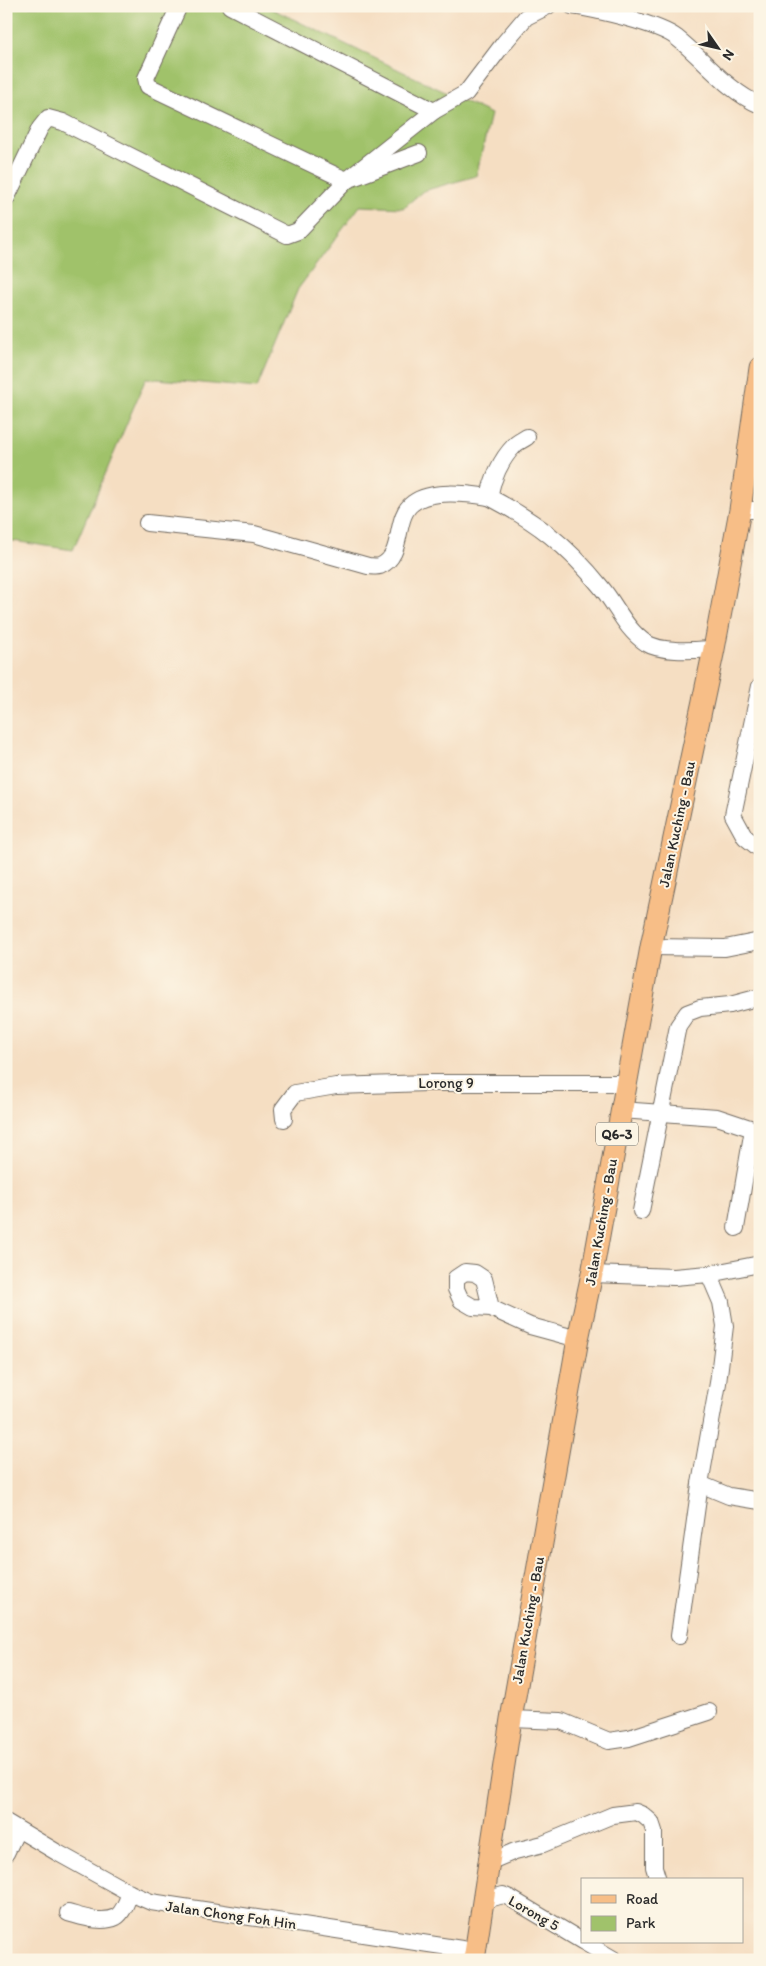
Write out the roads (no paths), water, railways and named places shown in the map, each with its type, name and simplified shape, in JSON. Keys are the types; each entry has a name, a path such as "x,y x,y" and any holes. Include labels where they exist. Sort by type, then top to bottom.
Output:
{"main road":[{"name":"Jalan Kuching - Bau","path":"475,1955 511,1718 578,1339 592,1274 651,947 714,649 750,510 760,368"}],"street":[{"path":"178,6 146,78 148,86 347,180 419,153"},
{"path":"230,6 434,110"},
{"path":"6,199 40,128 48,118 63,122 287,235 298,231 347,180 434,110 466,93 526,17 548,6"},
{"path":"572,6 653,25 676,37 745,99 760,105"},
{"path":"489,497 492,482 502,463 514,446 527,437"},
{"path":"147,523 254,534 368,566 380,566 393,554 405,512 413,503 423,498 456,492 489,497 520,513 571,552 602,588 629,628 648,644 668,649 714,649"},
{"path":"760,686 733,816 745,837 760,849"},
{"path":"651,947 725,948 760,941"},
{"path":"642,1211 678,1026 687,1013 700,1008 730,1005 760,997"},
{"name":"Lorong 9","path":"284,1119 283,1109 295,1093 336,1086 427,1082 627,1084"},
{"path":"621,1110 717,1117 756,1129 736,1228"},
{"path":"592,1274 674,1277 709,1274 760,1264"},
{"path":"679,1636 700,1484 718,1383 724,1326 721,1302 709,1274"},
{"path":"491,1308 530,1326 578,1339"},
{"path":"700,1484 729,1496 760,1501"},
{"path":"511,1718 561,1721 609,1741 629,1738 708,1712"},
{"path":"489,1862 515,1851 543,1844 613,1815 636,1812 651,1822 654,1831 654,1867 657,1878"},
{"path":"6,1853 12,1826"},
{"name":"Jalan Chong Foh Hin","path":"12,1826 130,1893 151,1902 177,1908 475,1955"},
{"path":"68,1913 100,1920 116,1917 123,1909 130,1893"},
{"name":"Lorong 5","path":"483,1901 503,1895 581,1941"},
{"name":"Lorong 5","path":"587,1944 615,1960"}]}
